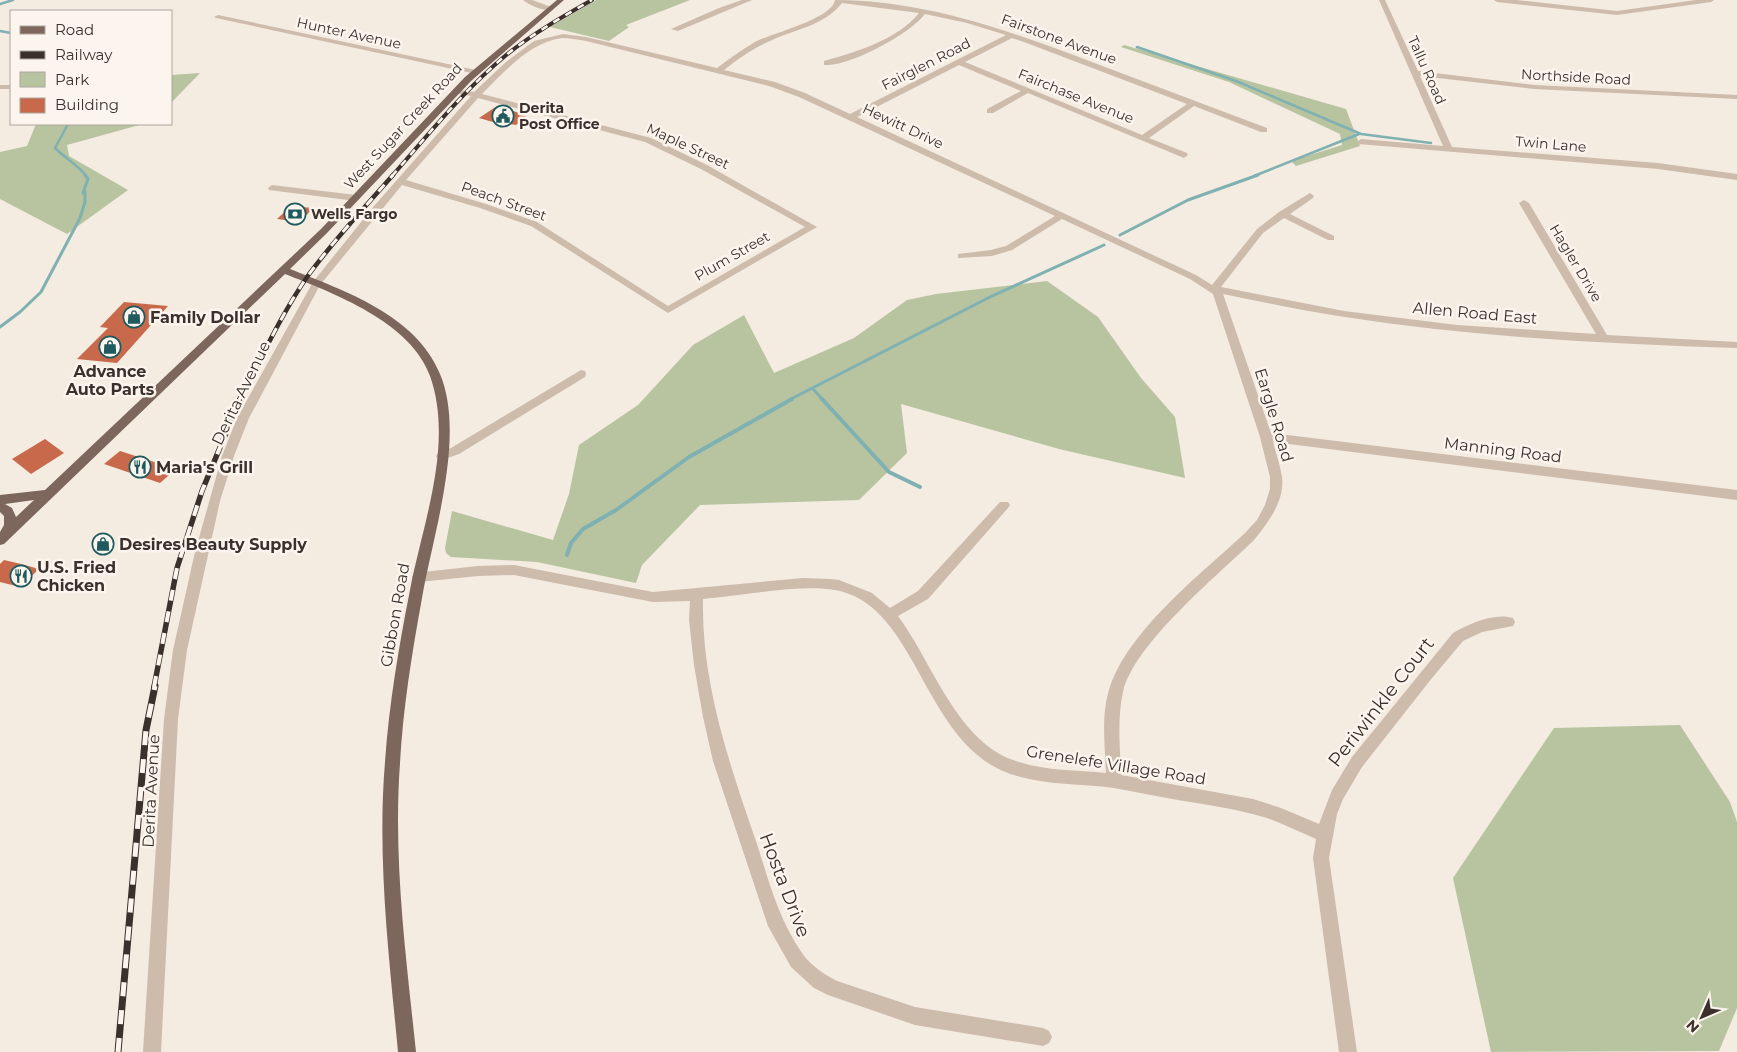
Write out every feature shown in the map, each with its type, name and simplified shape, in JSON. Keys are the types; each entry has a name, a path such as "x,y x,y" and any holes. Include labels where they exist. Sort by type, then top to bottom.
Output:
{"main road":[{"name":"West Sugar Creek Road","path":"3,538 284,270 356,198 456,91 561,0"},
{"name":"West Sugar Creek Road","path":"551,8 570,0"},
{"name":"Gibbon Road","path":"284,270 387,319 405,333 427,358 440,389 444,411 442,456 402,672 392,764 390,806 392,896 407,1052"},
{"path":"0,500 49,494"},
{"path":"0,507 7,510 11,516 12,524 3,538"}],"street":[{"path":"526,0 541,7 551,8"},
{"path":"674,29 720,9 749,0"},
{"path":"718,71 741,53 769,38 824,16 839,0"},
{"name":"Fairstone Avenue","path":"839,0 958,17 1012,35 1264,130"},
{"name":"Tallu Road","path":"1382,0 1449,150"},
{"path":"1497,0 1617,13 1711,0"},
{"path":"827,63 847,58 903,31 919,20 924,11"},
{"name":"Hunter Avenue","path":"218,17 476,72"},
{"name":"Fairglen Road","path":"851,117 1012,35"},
{"name":"Hewitt Drive","path":"563,36 586,39 786,88 1193,277 1214,289"},
{"name":"Derita Avenue","path":"152,1052 172,719 180,650 188,605 214,501 228,456 243,418 268,368 316,284 400,181 477,94 509,64 531,47 544,40 563,36"},
{"name":"Fairchase Avenue","path":"958,62 1184,155"},
{"name":"Northside Road","path":"1415,74 1534,87 1737,97"},
{"path":"990,111 1028,90"},
{"name":"Maple Street","path":"456,91 477,94 648,140 704,166 812,227"},
{"path":"1143,138 1193,103"},
{"name":"Twin Lane","path":"1445,141 1684,160 1737,169"},
{"name":"Twin Lane","path":"1361,142 1658,166 1737,178"},
{"name":"Peach Street","path":"400,181 483,206 534,224 668,310"},
{"path":"272,188 356,198"},
{"path":"1214,289 1260,231 1310,196"},
{"name":"Hagler Drive","path":"1524,203 1604,338"},
{"path":"1282,214 1331,238"},
{"path":"961,256 992,253 1009,248 1061,216"},
{"name":"Plum Street","path":"668,310 812,227"},
{"name":"Allen Road East","path":"1214,289 1344,314 1489,331 1737,345"},
{"name":"Eargle Road","path":"1114,781 1111,726 1116,690 1121,676 1139,646 1261,523 1271,506 1276,489 1276,477 1266,437 1222,300 1214,289"},
{"path":"442,456 455,451 581,374"},
{"name":"Manning Road","path":"1266,437 1737,495"},
{"path":"889,615 922,595 1004,505"},
{"name":"Grenelefe Village Road","path":"419,577 478,570 514,570 653,597 697,595 806,584 829,584 849,588 868,596 889,615 957,726 981,751 1009,766 1040,773 1114,781 1248,806 1323,834"},
{"name":"Hosta Drive","path":"697,595 696,620 701,665 710,717 721,761 776,926 797,961 820,982 834,989 915,1016 1043,1037"},
{"name":"Periwinkle Court","path":"1348,1052 1326,902 1322,858 1323,834 1329,814 1347,775 1444,652 1458,637 1469,630 1490,624 1508,622"}],"green space":[{"path":"596,0 690,0 626,25 629,27 609,41 550,27"},
{"path":"1124,45 1346,109 1360,146 1296,166 1291,161 1342,145 1340,134 1229,82 1121,47"},
{"path":"200,73 172,102 172,75"},
{"path":"36,125 139,125 67,145 69,156 128,190 67,234 0,199 0,152 27,146"},
{"path":"1047,281 1098,317 1141,378 1175,417 1185,478 1059,449 901,404 907,453 859,500 700,505 642,565 636,583 537,562 451,557 446,553 445,548 452,511 553,540 569,494 579,445 638,405 693,345 744,315 774,373 854,338 907,300 936,294"},
{"path":"1680,725 1730,802 1737,822 1737,1008 1719,1051 1491,1052 1453,878 1554,728"}],"building":[{"name":"Derita Post Office","path":"497,106 527,117 516,125 510,124 507,126 479,118"},
{"name":"Wells Fargo","path":"291,206 313,208 300,222 277,219"},
{"path":"124,302 168,306 117,363 77,359 108,328 100,327"},
{"path":"45,439 64,453 31,474 12,459"},
{"name":"Maria's Grill","path":"120,451 176,469 160,483 104,464"},
{"name":"U.S. Fried Chicken","path":"4,560 39,569 20,587 0,582 0,564"}],"waterway":[{"path":"0,4 13,0"},
{"path":"0,31 10,33"},
{"path":"1137,47 1236,81 1361,134 1431,143"},
{"path":"67,125 55,148 86,176"},
{"path":"1254,176 1359,134"},
{"path":"0,327 20,312 41,292 80,218 85,202 85,192 83,193 88,179 85,175"},
{"path":"1120,235 1188,200 1258,175"},
{"path":"789,400 990,297 1104,245"},
{"path":"813,389 823,400"},
{"path":"567,555 571,543 583,529 616,510 689,457 792,399"},
{"path":"822,399 889,472 920,487"}],"railway":[{"path":"392,176 446,114 505,56 558,19 592,0"},
{"path":"239,400 280,322 307,277 393,175"},
{"path":"154,687 177,568 202,491 240,399"},
{"path":"118,1052 146,730 155,686"}],"place":[{"name":"Derita Post Office","path":"503,116"},
{"name":"Wells Fargo","path":"295,214"},
{"name":"Family Dollar","path":"134,317"},
{"name":"Advance Auto Parts","path":"110,347"},
{"name":"Maria's Grill","path":"140,467"},
{"name":"Desires Beauty Supply","path":"103,544"},
{"name":"U.S. Fried Chicken","path":"21,576"}]}
